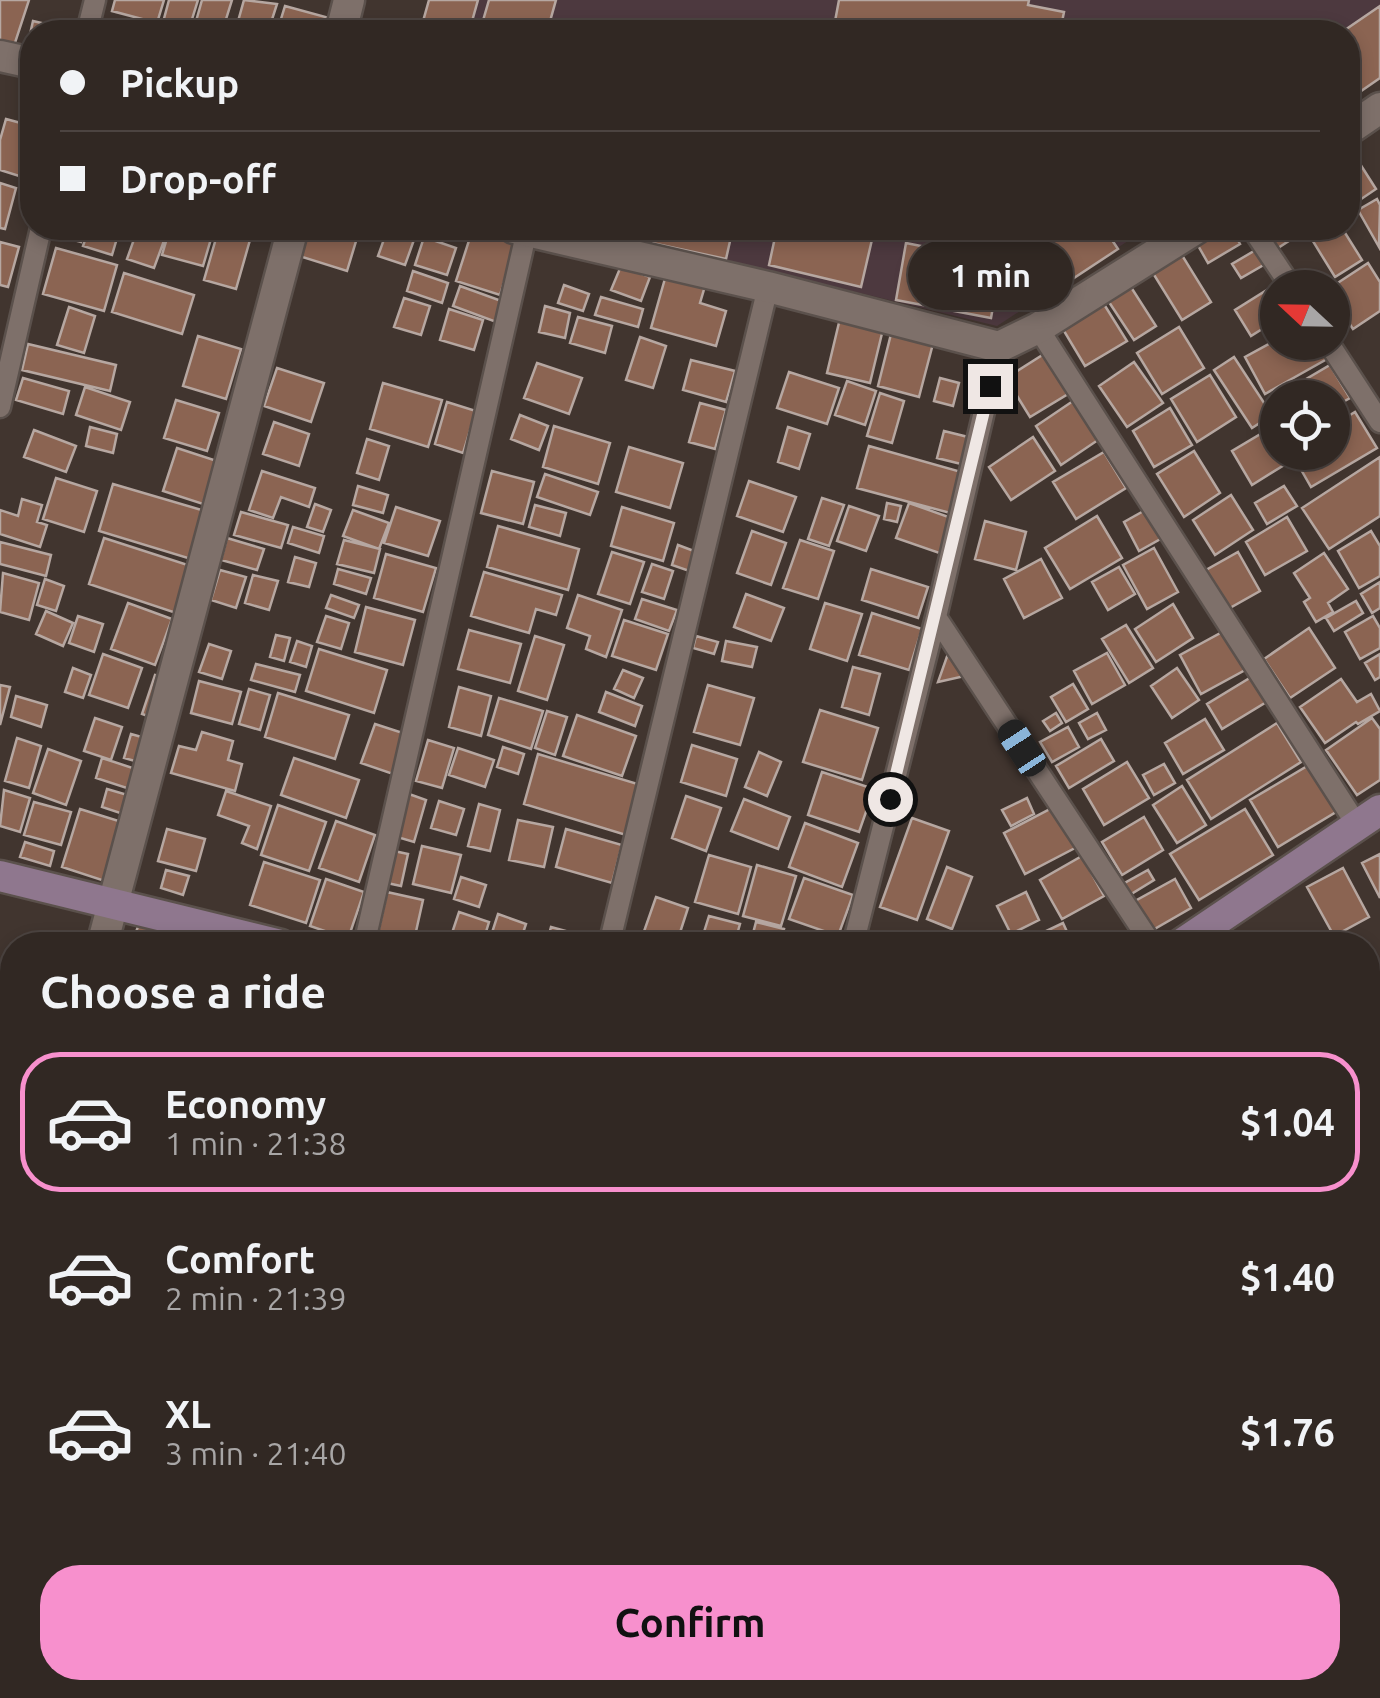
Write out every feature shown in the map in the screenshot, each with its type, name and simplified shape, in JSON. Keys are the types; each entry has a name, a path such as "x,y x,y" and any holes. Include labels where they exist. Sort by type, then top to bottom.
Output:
{"street":[{"path":"106,932 290,240"},
{"path":"567,240 999,347 1038,328 1179,240"},
{"path":"1199,932 1368,817"},
{"path":"0,876 230,932"}],"lane":[{"path":"0,406 38,240"},
{"path":"367,932 518,240"},
{"path":"1260,240 1280,270"},
{"path":"613,932 768,287"},
{"path":"1038,328 1368,817"},
{"path":"856,932 999,347"},
{"path":"1340,360 1380,422"},
{"path":"936,617 1143,932"}],"shaded area":[{"path":"475,0 1380,0 1380,77 1360,90 1360,20 469,20"},
{"path":"641,240 1130,240 997,326"}],"building":[{"path":"0,0 29,0 12,52 0,48"},
{"path":"115,0 164,0 158,20 112,11"},
{"path":"169,0 198,0 192,20 164,20"},
{"path":"202,0 232,0 226,20 196,20"},
{"path":"244,0 277,4 272,20 238,20"},
{"path":"429,0 478,0 472,20 423,20"},
{"path":"489,0 556,0 550,20 483,20"},
{"path":"839,0 1029,0 1028,5 1064,12 1062,20 835,20"},
{"path":"285,6 333,19 333,20 281,20"},
{"path":"1380,6 1380,78 1360,92 1360,20"},
{"path":"6,119 20,123 20,176 0,170 0,140"},
{"path":"1360,164 1376,189 1360,200"},
{"path":"0,183 16,188 5,229 0,228"},
{"path":"1377,199 1379,247 1360,214 1360,209"},
{"path":"85,240 116,240 112,255 83,246"},
{"path":"134,240 164,240 154,268 127,259"},
{"path":"166,240 211,240 203,266 162,255"},
{"path":"216,240 250,240 236,289 204,280"},
{"path":"301,240 356,240 347,271 296,255"},
{"path":"384,240 414,240 405,265 378,256"},
{"path":"423,240 456,248 447,275 415,265"},
{"path":"469,240 517,241 500,295 456,281"},
{"path":"638,240 730,240 726,259"},
{"path":"774,240 872,240 861,287 769,265"},
{"path":"1023,240 1112,240 1118,249 1033,305 1000,255"},
{"path":"1195,240 1238,240 1240,244 1208,263"},
{"path":"1273,240 1290,240 1278,248"},
{"path":"1312,240 1350,240 1362,260 1346,270 1331,270"},
{"path":"0,242 19,247 8,287 0,285"},
{"path":"906,243 1001,262 991,318 896,300"},
{"path":"56,248 117,265 104,311 43,294"},
{"path":"1259,248 1267,263 1241,278 1232,264"},
{"path":"1180,252 1211,302 1182,320 1151,270"},
{"path":"1368,263 1380,282 1380,311 1353,329 1350,325 1350,275"},
{"path":"621,266 650,277 641,301 611,290"},
{"path":"413,271 448,283 442,303 407,291"},
{"path":"124,273 194,295 182,334 112,312"},
{"path":"666,275 705,286 700,303 726,311 716,346 651,328"},
{"path":"1129,284 1156,326 1134,340 1107,299"},
{"path":"564,285 589,294 583,311 558,303"},
{"path":"460,286 507,303 499,323 453,306"},
{"path":"1260,294 1260,330 1251,336 1235,310"},
{"path":"601,297 643,309 638,327 595,315"},
{"path":"404,298 430,306 421,335 394,327"},
{"path":"1102,301 1127,341 1085,366 1061,326"},
{"path":"545,306 570,313 565,338 539,332"},
{"path":"69,307 95,316 84,353 57,345"},
{"path":"449,309 483,320 474,350 440,340"},
{"path":"842,310 885,321 870,383 827,373"},
{"path":"578,317 612,326 605,353 570,343"},
{"path":"893,326 935,336 919,397 878,386"},
{"path":"1179,327 1204,368 1162,394 1137,353"},
{"path":"198,336 241,349 226,399 183,386"},
{"path":"640,337 666,346 653,388 626,380"},
{"path":"28,344 116,365 110,391 22,370"},
{"path":"1260,349 1260,360 1325,360 1290,380 1260,380 1260,385 1245,357"},
{"path":"1044,354 1068,394 1030,417 1006,378"},
{"path":"1234,357 1260,397 1260,423 1252,428 1214,370"},
{"path":"691,360 735,371 726,402 683,390"},
{"path":"1134,362 1163,403 1127,427 1099,386"},
{"path":"537,363 582,378 569,414 524,398"},
{"path":"1330,365 1339,380 1305,380"},
{"path":"277,368 324,383 311,422 264,406"},
{"path":"789,372 839,388 827,424 777,408"},
{"path":"1210,375 1236,417 1197,442 1171,399"},
{"path":"23,378 69,391 63,414 16,400"},
{"path":"940,378 959,383 953,406 934,401"},
{"path":"847,381 876,391 865,425 835,415"},
{"path":"383,383 442,400 428,447 370,429"},
{"path":"85,387 130,402 121,430 76,415"},
{"path":"880,393 904,401 892,443 867,436"},
{"path":"1076,399 1101,438 1061,465 1036,426"},
{"path":"176,400 219,413 207,451 164,438"},
{"path":"447,402 476,411 463,453 435,444"},
{"path":"700,403 726,410 715,449 689,442"},
{"path":"1170,408 1192,445 1154,467 1133,431"},
{"path":"1355,412 1377,448 1350,464 1350,415"},
{"path":"520,415 548,426 539,450 511,439"},
{"path":"274,422 309,434 299,466 263,454"},
{"path":"554,426 610,443 598,484 543,467"},
{"path":"90,427 117,434 113,453 86,446"},
{"path":"788,427 810,434 799,469 778,462"},
{"path":"34,430 76,446 66,472 24,457"},
{"path":"944,431 968,437 961,464 937,458"},
{"path":"1260,434 1260,470 1276,470 1252,485 1232,451"},
{"path":"1033,437 1055,471 1011,500 989,467"},
{"path":"367,439 389,446 379,480 357,473"},
{"path":"869,446 965,473 954,514 857,488"},
{"path":"629,447 683,463 670,508 616,492"},
{"path":"177,448 217,461 203,504 163,491"},
{"path":"1194,451 1220,493 1184,517 1157,474"},
{"path":"1104,452 1126,488 1076,519 1053,482"},
{"path":"1380,457 1380,516 1329,549 1302,508"},
{"path":"1301,470 1340,470 1311,487"},
{"path":"262,471 315,488 309,507 281,497 273,518 249,510"},
{"path":"492,471 534,482 523,524 481,513"},
{"path":"545,474 598,492 590,515 537,497"},
{"path":"56,478 97,491 84,532 43,519"},
{"path":"749,481 796,497 783,532 737,516"},
{"path":"113,484 205,511 191,559 99,531"},
{"path":"358,486 388,495 383,513 353,505"},
{"path":"1284,486 1297,506 1267,524 1255,503"},
{"path":"1231,495 1253,530 1215,555 1193,520"},
{"path":"822,498 844,505 829,546 808,539"},
{"path":"22,499 42,505 37,522 47,525 40,547 0,534 0,510 18,516"},
{"path":"887,503 901,506 897,522 884,519"},
{"path":"909,503 957,520 945,555 896,538"},
{"path":"315,504 331,510 323,532 307,527"},
{"path":"535,505 566,513 560,536 529,527"},
{"path":"849,506 879,516 866,551 837,541"},
{"path":"396,507 440,521 428,556 384,543"},
{"path":"622,507 674,523 663,561 611,546"},
{"path":"1149,508 1164,537 1139,551 1124,522"},
{"path":"353,510 389,523 379,549 343,536"},
{"path":"241,512 288,525 281,548 234,535"},
{"path":"1097,516 1122,558 1070,589 1045,548"},
{"path":"1287,517 1307,551 1265,575 1246,542"},
{"path":"985,521 1026,532 1016,570 975,559"},
{"path":"498,526 579,549 568,590 487,567"},
{"path":"293,527 324,536 319,553 288,543"},
{"path":"752,531 786,543 771,585 737,573"},
{"path":"1371,531 1380,546 1380,576 1359,588 1338,551"},
{"path":"104,538 194,567 179,614 89,584"},
{"path":"227,538 264,549 257,570 221,560"},
{"path":"344,540 380,549 374,573 337,564"},
{"path":"800,540 834,551 818,599 783,588"},
{"path":"0,542 51,555 46,576 0,564"},
{"path":"678,545 702,554 695,573 672,565"},
{"path":"1154,548 1178,592 1147,609 1123,565"},
{"path":"612,552 644,562 630,604 598,594"},
{"path":"1238,552 1260,591 1228,609 1206,570"},
{"path":"1324,553 1348,589 1328,603 1333,612 1316,622 1304,602 1310,598 1294,573"},
{"path":"386,554 436,568 423,612 374,598"},
{"path":"295,557 316,563 309,587 288,582"},
{"path":"1041,559 1062,598 1024,618 1004,579"},
{"path":"652,564 673,571 664,599 642,592"},
{"path":"1119,567 1135,594 1108,610 1092,582"},
{"path":"338,569 371,578 366,594 334,584"},
{"path":"871,569 928,587 918,618 862,600"},
{"path":"220,570 246,577 236,608 211,600"},
{"path":"484,572 562,595 556,615 536,609 529,633 471,616"},
{"path":"3,573 39,583 29,620 0,612"},
{"path":"253,575 278,581 269,610 245,603"},
{"path":"45,579 64,586 56,611 37,605"},
{"path":"1380,582 1380,608 1372,613 1361,594"},
{"path":"746,594 784,608 771,641 734,627"},
{"path":"331,595 359,605 354,618 326,608"},
{"path":"578,595 622,610 606,657 586,649 590,636 567,628"},
{"path":"642,599 677,610 669,631 635,619"},
{"path":"1356,601 1363,613 1334,631 1326,618"},
{"path":"128,603 172,619 155,665 111,649"},
{"path":"825,603 862,614 847,661 810,649"},
{"path":"1173,604 1193,638 1156,662 1135,629"},
{"path":"366,607 415,620 403,665 355,652"},
{"path":"46,611 73,623 63,646 36,634"},
{"path":"872,613 922,629 909,670 859,655"},
{"path":"78,616 103,624 94,652 69,643"},
{"path":"326,616 349,623 341,649 317,642"},
{"path":"1373,616 1380,628 1380,648 1360,659 1345,632"},
{"path":"624,620 668,634 656,670 612,656"},
{"path":"1126,625 1153,668 1129,683 1102,639"},
{"path":"1309,628 1335,668 1290,698 1264,659"},
{"path":"469,630 521,644 510,683 458,669"},
{"path":"1226,630 1247,669 1201,694 1180,655"},
{"path":"276,635 290,638 284,661 270,657"},
{"path":"535,636 564,645 547,700 518,691"},
{"path":"696,636 718,642 714,654 693,648"},
{"path":"297,641 312,646 306,667 290,662"},
{"path":"726,641 757,647 752,667 722,661"},
{"path":"209,644 231,651 222,679 199,672"},
{"path":"950,648 965,676 938,682"},
{"path":"319,649 387,670 374,713 306,691"},
{"path":"1107,653 1125,685 1092,704 1074,671"},
{"path":"103,654 142,668 128,708 89,695"},
{"path":"1380,654 1380,677 1375,680 1365,663"},
{"path":"256,664 300,675 295,692 251,680"},
{"path":"853,667 880,674 869,715 842,707"},
{"path":"73,668 91,675 83,698 65,692"},
{"path":"1177,668 1199,700 1172,718 1151,686"},
{"path":"623,670 643,678 634,698 614,689"},
{"path":"155,675 175,681 162,721 142,714"},
{"path":"1253,676 1268,701 1222,729 1207,704"},
{"path":"1341,679 1357,702 1371,694 1380,711 1325,743 1300,707"},
{"path":"199,681 241,692 232,724 191,713"},
{"path":"1073,684 1088,709 1066,722 1051,697"},
{"path":"0,685 10,687 0,725"},
{"path":"708,685 754,698 740,745 694,732"},
{"path":"459,687 491,696 481,736 449,727"},
{"path":"249,689 270,695 260,730 239,724"},
{"path":"606,692 642,706 635,726 599,712"},
{"path":"278,693 349,715 335,759 265,737"},
{"path":"16,696 47,705 41,727 11,717"},
{"path":"499,698 543,711 531,749 488,735"},
{"path":"820,710 878,728 862,780 803,762"},
{"path":"547,711 567,717 555,755 535,748"},
{"path":"1056,713 1062,723 1050,731 1043,721"},
{"path":"1097,713 1106,730 1088,739 1079,723"},
{"path":"577,715 636,736 622,776 563,756"},
{"path":"95,718 122,727 111,760 84,751"},
{"path":"1372,718 1380,729 1380,780 1357,795 1326,750"},
{"path":"1205,719 1224,750 1183,774 1165,743"},
{"path":"1277,723 1301,762 1211,819 1187,780"},
{"path":"375,724 406,734 393,774 361,763"},
{"path":"1068,727 1079,747 1052,762 1040,742"},
{"path":"202,732 233,741 228,760 242,764 235,791 171,773 179,746 196,750"},
{"path":"131,734 156,741 149,765 124,758"},
{"path":"17,738 41,746 29,788 5,781"},
{"path":"1101,739 1114,761 1069,788 1056,766"},
{"path":"428,740 454,748 442,788 416,781"},
{"path":"692,745 737,759 726,796 681,782"},
{"path":"503,747 524,754 518,774 497,767"},
{"path":"458,748 494,760 485,787 449,775"},
{"path":"48,749 81,761 66,805 33,793"},
{"path":"759,752 781,762 767,796 745,787"},
{"path":"538,754 641,785 626,835 524,804"},
{"path":"102,758 148,773 142,793 96,778"},
{"path":"294,758 359,780 346,818 281,795"},
{"path":"1127,762 1149,798 1104,825 1083,789"},
{"path":"1164,764 1175,783 1154,795 1143,775"},
{"path":"1309,765 1336,812 1278,847 1250,800"},
{"path":"822,772 874,789 859,832 808,815"},
{"path":"1182,786 1206,825 1177,843 1153,805"},
{"path":"107,789 138,798 132,817 102,807"},
{"path":"4,790 30,798 20,832 0,826"},
{"path":"226,791 271,806 257,849 242,843 249,826 218,815"},
{"path":"409,794 426,800 414,842 397,837"},
{"path":"686,796 721,808 706,851 672,838"},
{"path":"1027,798 1034,814 1011,826 1002,810"},
{"path":"744,799 790,817 778,849 731,831"},
{"path":"439,801 464,809 456,835 431,828"},
{"path":"34,802 71,812 61,845 24,835"},
{"path":"479,804 500,810 490,851 468,846"},
{"path":"278,805 326,822 309,871 261,855"},
{"path":"1054,807 1075,848 1025,874 1004,833"},
{"path":"80,809 138,827 120,886 62,867"},
{"path":"1245,809 1273,855 1199,900 1170,854"},
{"path":"1144,817 1163,850 1122,875 1102,842"},
{"path":"912,818 949,831 917,920 880,907"},
{"path":"518,820 553,827 544,867 509,860"},
{"path":"336,821 375,835 359,882 319,868"},
{"path":"805,823 858,843 842,887 789,867"},
{"path":"167,829 205,839 196,871 158,861"},
{"path":"566,829 622,845 612,883 556,867"},
{"path":"25,842 54,851 50,866 20,857"},
{"path":"422,846 461,855 451,893 413,884"},
{"path":"394,851 408,854 401,886 387,883"},
{"path":"1380,854 1380,898 1362,863"},
{"path":"709,855 751,867 738,914 695,902"},
{"path":"1082,856 1104,896 1062,919 1040,880"},
{"path":"264,862 320,880 306,923 250,905"},
{"path":"757,865 796,876 781,926 743,916"},
{"path":"947,867 972,877 952,929 927,919"},
{"path":"1343,868 1369,917 1341,932 1332,932 1307,887"},
{"path":"166,870 189,876 183,895 161,888"},
{"path":"1148,870 1154,880 1128,896 1121,885"},
{"path":"461,877 486,885 479,907 454,899"},
{"path":"804,878 853,895 839,932 826,932 789,919"},
{"path":"326,879 364,892 350,932 328,932 310,926"},
{"path":"1175,879 1191,908 1151,931 1135,901"},
{"path":"387,892 423,900 416,932 378,932"},
{"path":"1026,892 1039,920 1010,932 997,906"},
{"path":"656,897 688,908 680,932 644,932"},
{"path":"459,912 489,922 486,932 452,932"},
{"path":"498,914 526,924 523,932 492,932"},
{"path":"709,916 740,924 738,932 704,932"},
{"path":"756,922 784,929 783,932 753,932"},
{"path":"1063,923 1067,932 1044,932"},
{"path":"139,924 159,932 136,932"}],"route":[{"path":"890,799 990,386"}]}
